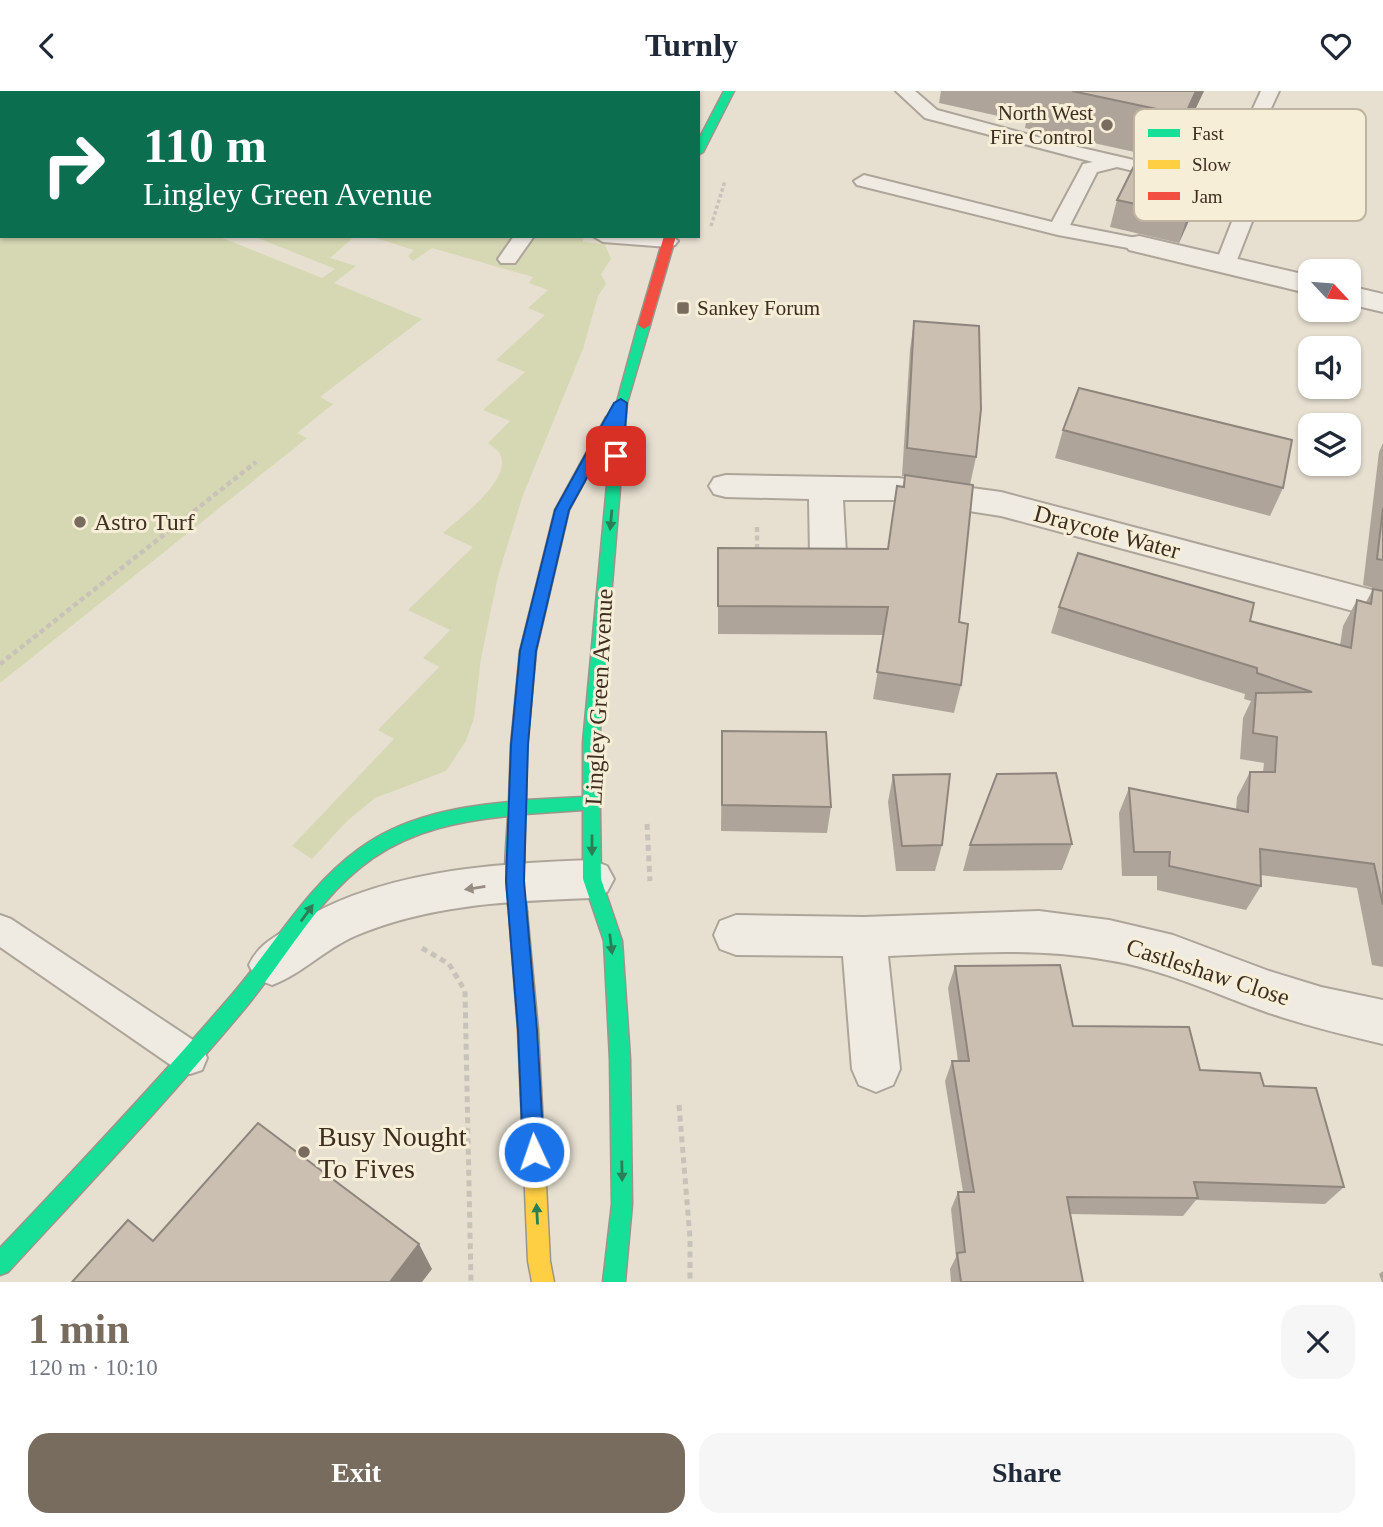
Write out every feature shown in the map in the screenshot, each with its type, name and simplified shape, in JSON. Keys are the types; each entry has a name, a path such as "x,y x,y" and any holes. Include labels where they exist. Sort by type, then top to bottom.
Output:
{"main road":[{"path":"700,148 729,91"},
{"name":"Lingley Green Avenue","path":"614,1282 622,1204 620,1059 612,974 613,941 592,879 591,743 621,403 669,239"},
{"name":"Lingley Green Avenue","path":"543,1282 539,1261 528,1030 515,881 528,651 562,510 621,403"},
{"path":"0,1264 190,1058 267,968 330,881 366,852 411,828 450,818 592,803"}],"street":[{"path":"1139,244 1298,282"},
{"path":"1362,298 1383,303"},
{"name":"Draycote Water","path":"726,486 898,489 1001,504 1383,606"},
{"path":"826,488 828,554"},
{"path":"267,968 332,925 375,907 415,897 515,881 592,879"},
{"name":"Castleshaw Close","path":"736,935 864,937 1039,931 1109,940 1173,955 1269,992 1321,1008 1383,1022"},
{"path":"864,937 876,1069"}],"lane":[{"path":"905,91 931,114 1134,166"},
{"path":"1262,109 1270,91"},
{"path":"1058,229 1090,168 1116,162"},
{"path":"864,181 1058,229 1139,244"},
{"path":"1226,265 1242,221"},
{"path":"508,259 523,238"},
{"path":"647,238 669,239"},
{"path":"0,929 190,1058"}],"path":[{"path":"708,235 729,172"},
{"path":"0,664 256,463"},
{"path":"647,823 651,890"},
{"path":"422,948 441,956 458,971 465,991 471,1282"},
{"path":"678,1098 690,1238 690,1282"}],"green space":[{"name":"Astro Turf","path":"0,238 222,238 322,278 335,269 258,238 353,238 330,258 356,266 334,283 422,319 320,397 333,404 297,433 307,438 0,683"},
{"path":"375,238 584,238 583,242 605,244 611,259 601,274 606,284 598,296 583,349 523,495 498,576 481,658 474,718 466,741 446,771 375,798 347,821 312,859 292,846 394,739 378,730 439,667 423,658 450,630 408,610 473,547 443,533 482,498 499,475 502,464 500,454 488,443 510,421 483,410 525,372 496,360 545,315 528,308 548,290 529,283 533,277 432,248 413,261 408,256 414,250"}],"building":[{"path":"1072,91 1196,91 1188,109 1157,109"},
{"path":"1134,166 1134,204 1117,200"},
{"path":"914,321 979,326 981,409 976,457 907,448"},
{"path":"1079,388 1292,440 1283,488 1063,430"},
{"path":"905,475 973,485 959,622 968,624 961,685 877,672 888,607 718,606 718,548 888,549 897,486 904,487"},
{"path":"1383,508 1383,560 1377,559"},
{"path":"1078,553 1254,603 1250,621 1351,648 1357,600 1371,604 1373,589 1383,591 1383,905 1374,864 1260,849 1261,886 1169,866 1170,852 1134,852 1129,788 1248,812 1250,772 1275,772 1277,737 1253,733 1256,693 1312,692 1257,673 1257,668 1059,607"},
{"path":"722,731 826,732 831,807 722,805"},
{"path":"1056,773 1072,844 970,845 997,774"},
{"path":"950,774 942,845 902,846 893,775"},
{"path":"1060,965 1073,1026 1189,1027 1200,1070 1260,1073 1264,1086 1316,1088 1344,1187 1194,1182 1198,1198 1067,1197 1083,1282 961,1282 957,1253 965,1252 958,1192 974,1192 952,1061 969,1061 955,966"},
{"path":"258,1123 419,1244 390,1282 72,1282 128,1220 153,1241"}],"traffic: fast":[{"path":"700,148 729,91"},
{"path":"614,1282 622,1204 620,1059 613,941 592,879 591,743 621,403 644,325"},
{"path":"518,912 515,881 519,745 528,651 562,510 613,417"},
{"path":"0,1264 210,1035 324,891 365,854 412,828 462,815 513,808 591,803"}],"traffic: slow":[{"path":"518,912 528,1030 539,1261 543,1282"}],"traffic: jam":[{"path":"644,325 669,238"}],"place":[{"name":"North West Fire Control","path":"1107,125"},
{"name":"Sankey Forum","path":"683,308"},
{"name":"Astro Turf","path":"80,522"},
{"name":"Busy Nought To Fives","path":"304,1152"}],"route":[{"path":"534,1152 528,1030 515,881 520,745 528,651 562,510 621,403 616,456"}]}
